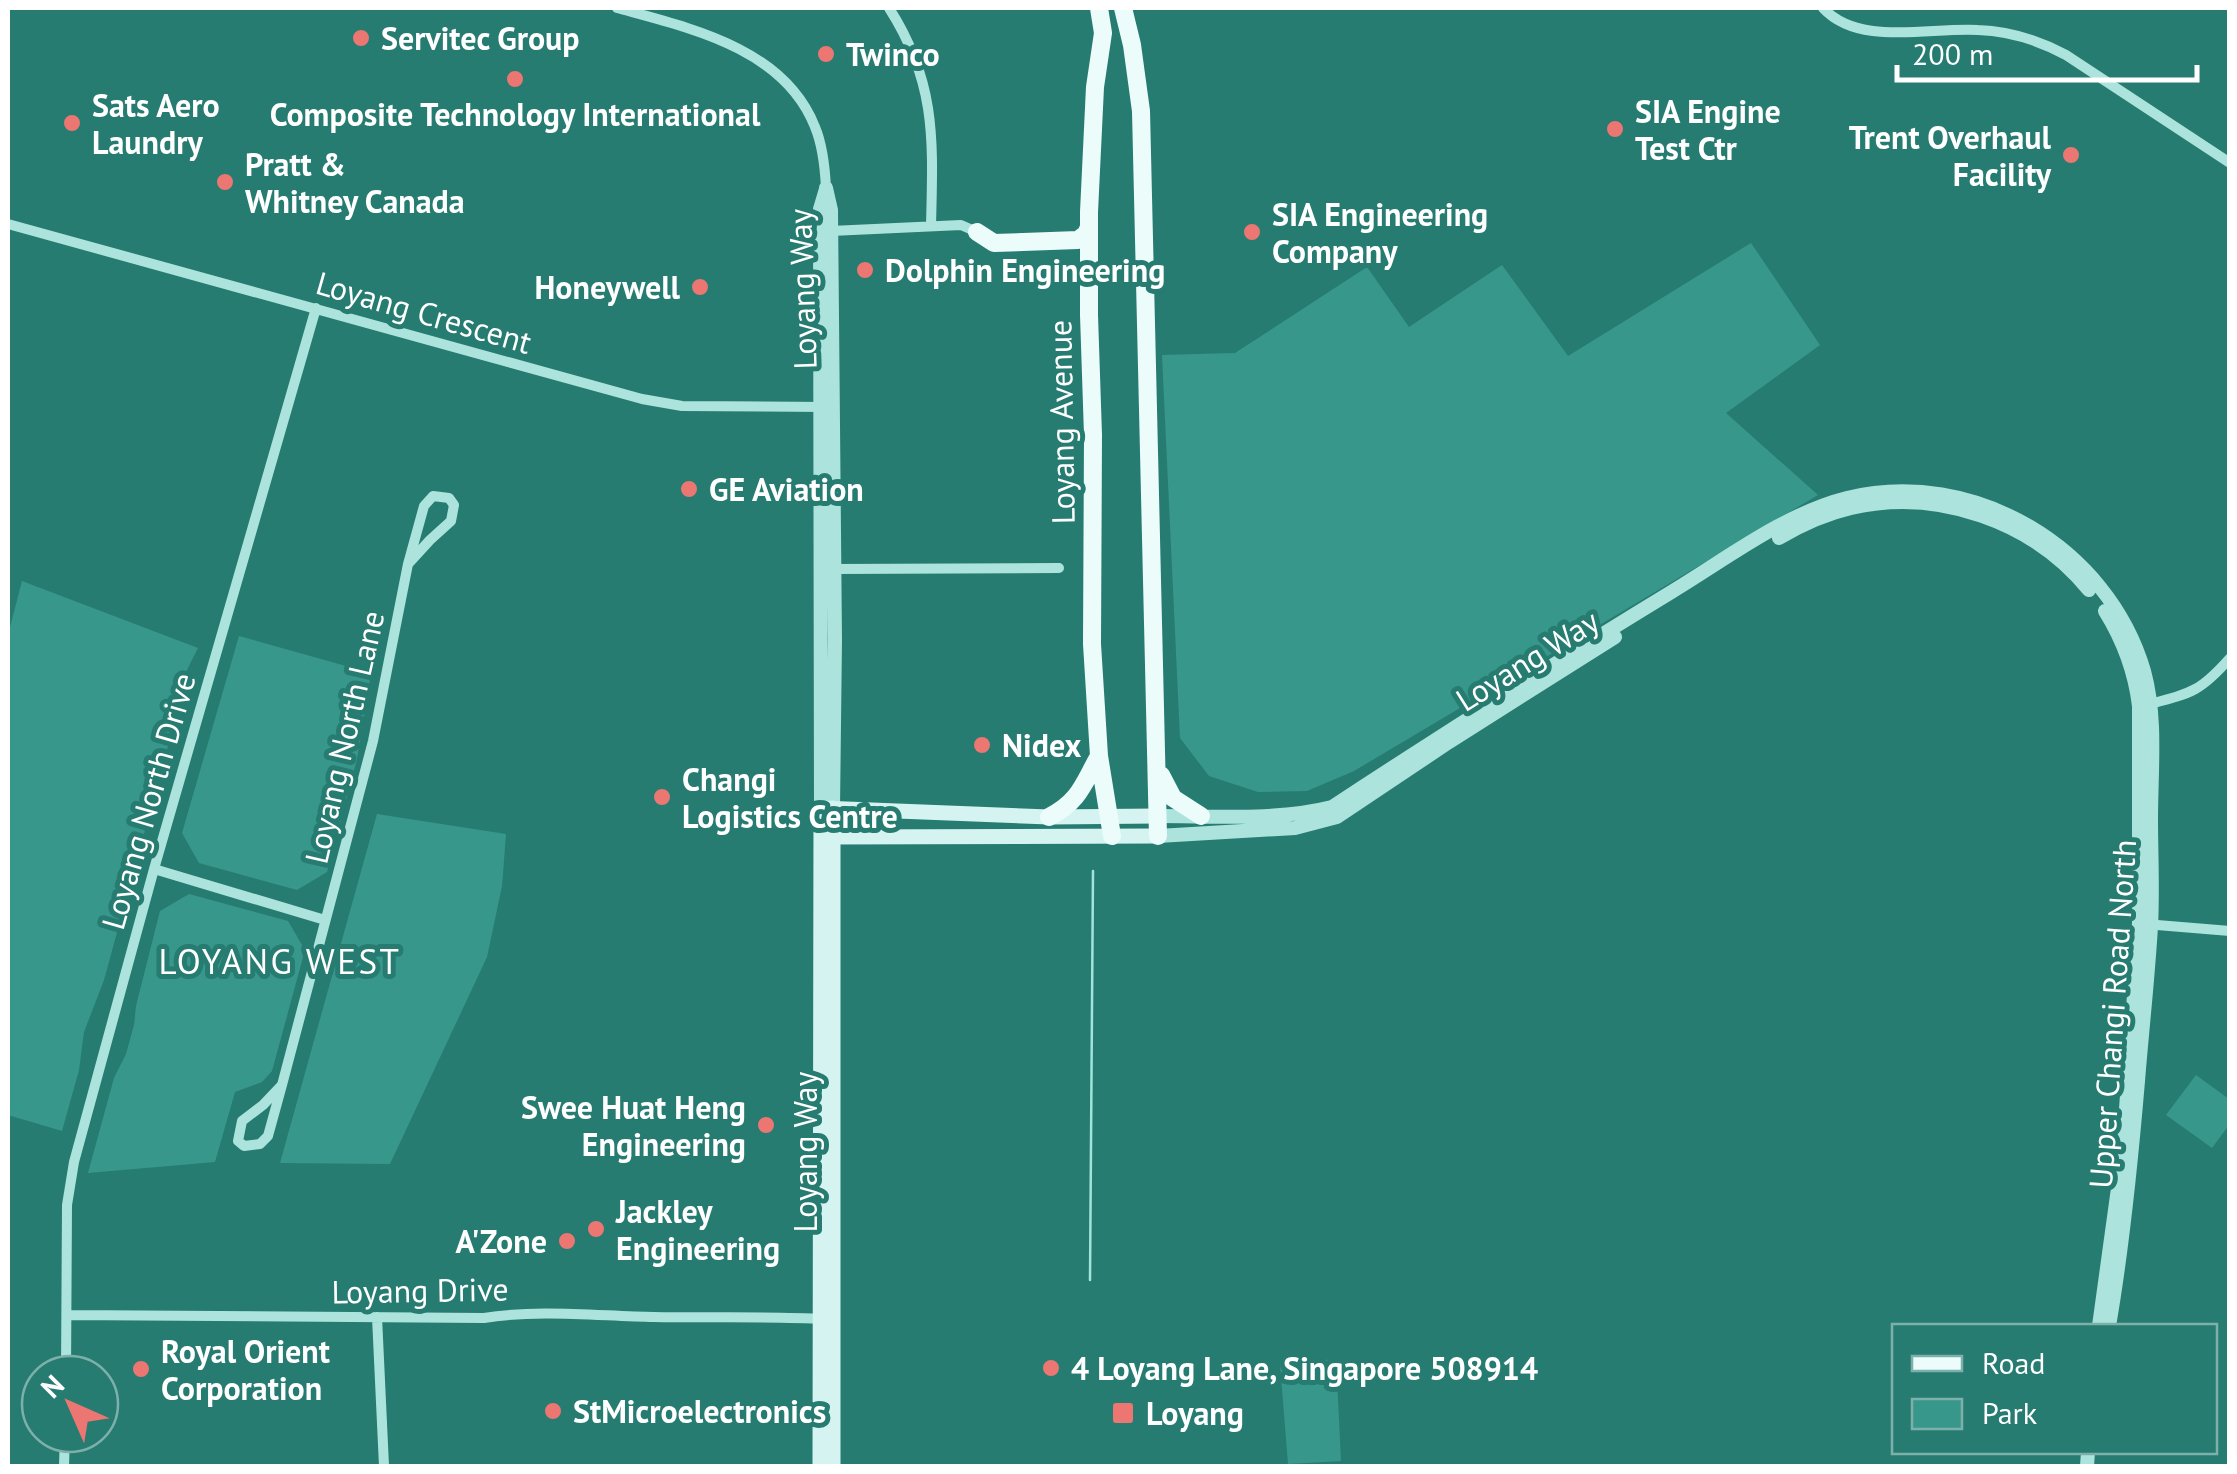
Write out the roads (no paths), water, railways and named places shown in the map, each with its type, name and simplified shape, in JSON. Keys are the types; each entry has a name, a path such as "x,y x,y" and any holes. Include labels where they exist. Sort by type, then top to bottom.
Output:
{"main road":[{"name":"Loyang Avenue","path":"1099,8 1103,33 1095,88 1089,227 1092,644 1099,756 1112,836"},
{"path":"1123,8 1141,112 1158,836"},
{"path":"977,232 994,243 1078,240 1089,227"},
{"path":"1050,817 1078,796 1099,756"},
{"path":"1158,765 1173,798 1201,816"},
{"name":"Loyang Way","path":"833,1466 827,1319 827,808 1050,817 1158,816"},
{"name":"Loyang Way","path":"827,837 1158,836"},
{"name":"Loyang Way","path":"820,1466 827,1319"}],"street":[{"name":"Loyang Way","path":"617,8 722,42 760,60 792,88 816,130 824,161 831,210 826,237"},
{"path":"889,8 909,41 931,118 931,226"},
{"path":"1823,8 1839,22 1872,32 1979,30 2014,34 2043,43 2066,54 2230,163"},
{"name":"Loyang Way","path":"826,188 820,216 826,227 827,808"},
{"name":"Loyang Crescent","path":"8,224 642,399 682,406 827,407"},
{"path":"826,237 931,226 962,225 977,232"},
{"name":"Loyang North Drive","path":"67,1315 68,1205 74,1162 154,868 316,308"},
{"name":"Loyang Way","path":"1158,816 1279,815 1332,807 1486,706 1771,532 1817,508 1866,494 1918,492 1958,498 2012,516 2046,535 2085,570 2116,610 2137,652 2147,684"},
{"name":"Loyang North Lane","path":"282,1085 242,1121 238,1141 244,1146 260,1144 268,1136 282,1085 373,741 408,564 424,506 433,496 449,498 454,505 451,521 408,564"},
{"name":"Loyang Way","path":"1158,836 1294,828 1337,816 1764,545 1830,514 1874,504 1956,508 1991,519 2042,546 2081,580 2108,615 2144,705"},
{"path":"828,574 929,567 1059,568"},
{"path":"2144,705 2197,690 2230,658"},
{"name":"Upper Changi Road North","path":"2109,1324 2122,1251 2145,924 2147,684"},
{"path":"154,868 325,920"},
{"path":"2145,924 2230,931"},
{"name":"Upper Changi Road North","path":"2099,1324 2123,1152 2145,924"},
{"name":"Loyang Drive","path":"67,1315 484,1318 526,1313 827,1319"},
{"path":"66,1354 67,1315"},
{"path":"377,1317 384,1466"}],"waterway":[{"path":"1090,1280 1093,871"}],"place":[{"name":"Servitec Group","path":"361,38"},
{"name":"Twinco","path":"826,54"},
{"name":"Composite Technology International","path":"515,79"},
{"name":"Sats Aero Laundry","path":"72,123"},
{"name":"SIA Engine Test Ctr","path":"1615,129"},
{"name":"Trent Overhaul Facility","path":"2071,155"},
{"name":"Pratt & Whitney Canada","path":"225,182"},
{"name":"SIA Engineering Company","path":"1252,232"},
{"name":"Dolphin Engineering","path":"865,270"},
{"name":"Honeywell","path":"700,287"},
{"name":"GE Aviation","path":"689,489"},
{"name":"Nidex","path":"982,745"},
{"name":"Changi Logistics Centre","path":"662,797"},
{"name":"Swee Huat Heng Engineering","path":"766,1125"},
{"name":"Jackley Engineering","path":"596,1229"},
{"name":"A'Zone","path":"567,1241"},
{"name":"4 Loyang Lane, Singapore 508914","path":"1051,1368"},
{"name":"Royal Orient Corporation","path":"141,1369"},
{"name":"StMicroelectronics","path":"553,1411"},
{"name":"Loyang","path":"1123,1413"}],"district":[{"name":"LOYANG WEST","path":"280,961"}]}
